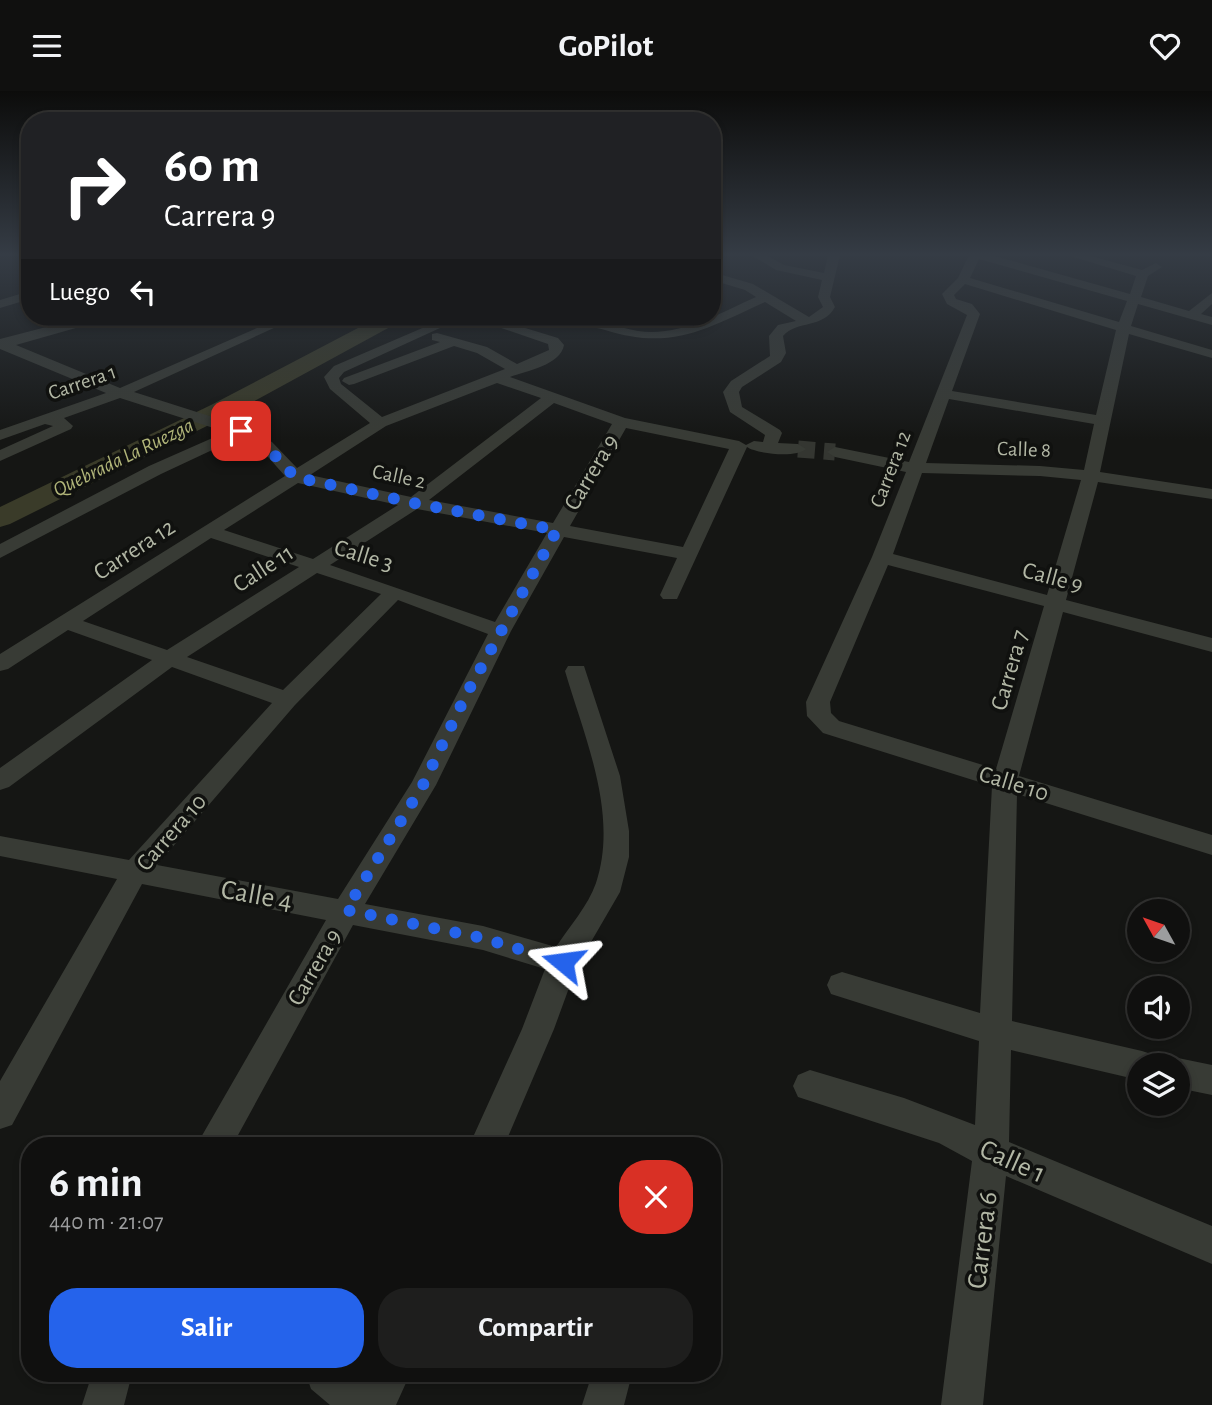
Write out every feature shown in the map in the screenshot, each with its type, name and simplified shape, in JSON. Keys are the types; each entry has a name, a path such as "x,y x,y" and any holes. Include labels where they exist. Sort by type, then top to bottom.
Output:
{"street":[{"path":"798,316 806,321"},
{"path":"769,446 774,433 736,409 730,392 736,384 776,359 779,353 776,336 783,328 822,316"},
{"name":"Carrera 12","path":"819,716 818,702 882,557 973,316"},
{"path":"1081,316 1212,354"},
{"name":"Carrera 7","path":"995,1032 1005,780 1091,476 1127,316"},
{"path":"1192,316 1212,321"},
{"path":"1,344 66,326"},
{"name":"Carrera 1","path":"0,435 120,393 266,326"},
{"path":"380,423 335,386 331,377 339,369 437,326"},
{"name":"Carrera 12","path":"0,664 380,423 549,357 556,351 557,345 543,337 506,326"},
{"path":"611,326 650,336 673,334 696,326"},
{"path":"423,332 482,350 515,369"},
{"path":"335,386 453,342"},
{"path":"1,344 120,393 241,431 265,445 295,477"},
{"path":"495,377 621,422 739,446 797,449"},
{"path":"945,394 1104,421"},
{"name":"Calle 11","path":"0,781 170,659 414,503 552,397"},
{"path":"0,456 65,426 61,422 40,419"},
{"name":"Carrera 9","path":"217,1137 346,910 423,785 500,631 621,422"},
{"path":"0,552 155,470 241,431"},
{"path":"670,595 739,446"},
{"name":"Calle 8","path":"835,452 914,468 1040,471 1212,494"},
{"name":"Calle 2","path":"295,477 414,503 688,554"},
{"name":"Calle 3","path":"211,531 396,592 500,631"},
{"name":"Calle 9","path":"882,557 1212,645"},
{"name":"Carrera 10","path":"0,1113 135,872 287,700 396,592"},
{"path":"68,622 287,700"},
{"path":"491,1137 538,1029 563,962 610,883 615,853 615,818 608,780 576,671"},
{"name":"Calle 10","path":"819,716 831,727 1212,845"},
{"name":"Calle 4","path":"7,855 135,872 346,910 482,938 563,962"},
{"path":"842,985 995,1032 1127,1063"},
{"name":"Carrera 6","path":"962,1405 991,1152 995,1032"},
{"path":"1190,1075 1212,1080"},
{"name":"Calle 1","path":"810,1086 948,1130 991,1152 1212,1245"},
{"path":"103,1405 110,1382"},
{"path":"335,1382 360,1405"},
{"path":"375,1405 385,1382"},
{"path":"603,1405 610,1382"}],"waterway":[{"name":"Quebrada La Ruezga","path":"0,518 220,410 377,326"}],"tunnel":[{"path":"798,449 835,452"}],"route":[{"path":"241,431 265,445 295,477 557,530 467,693 423,785 346,910 482,938 563,962"}]}
